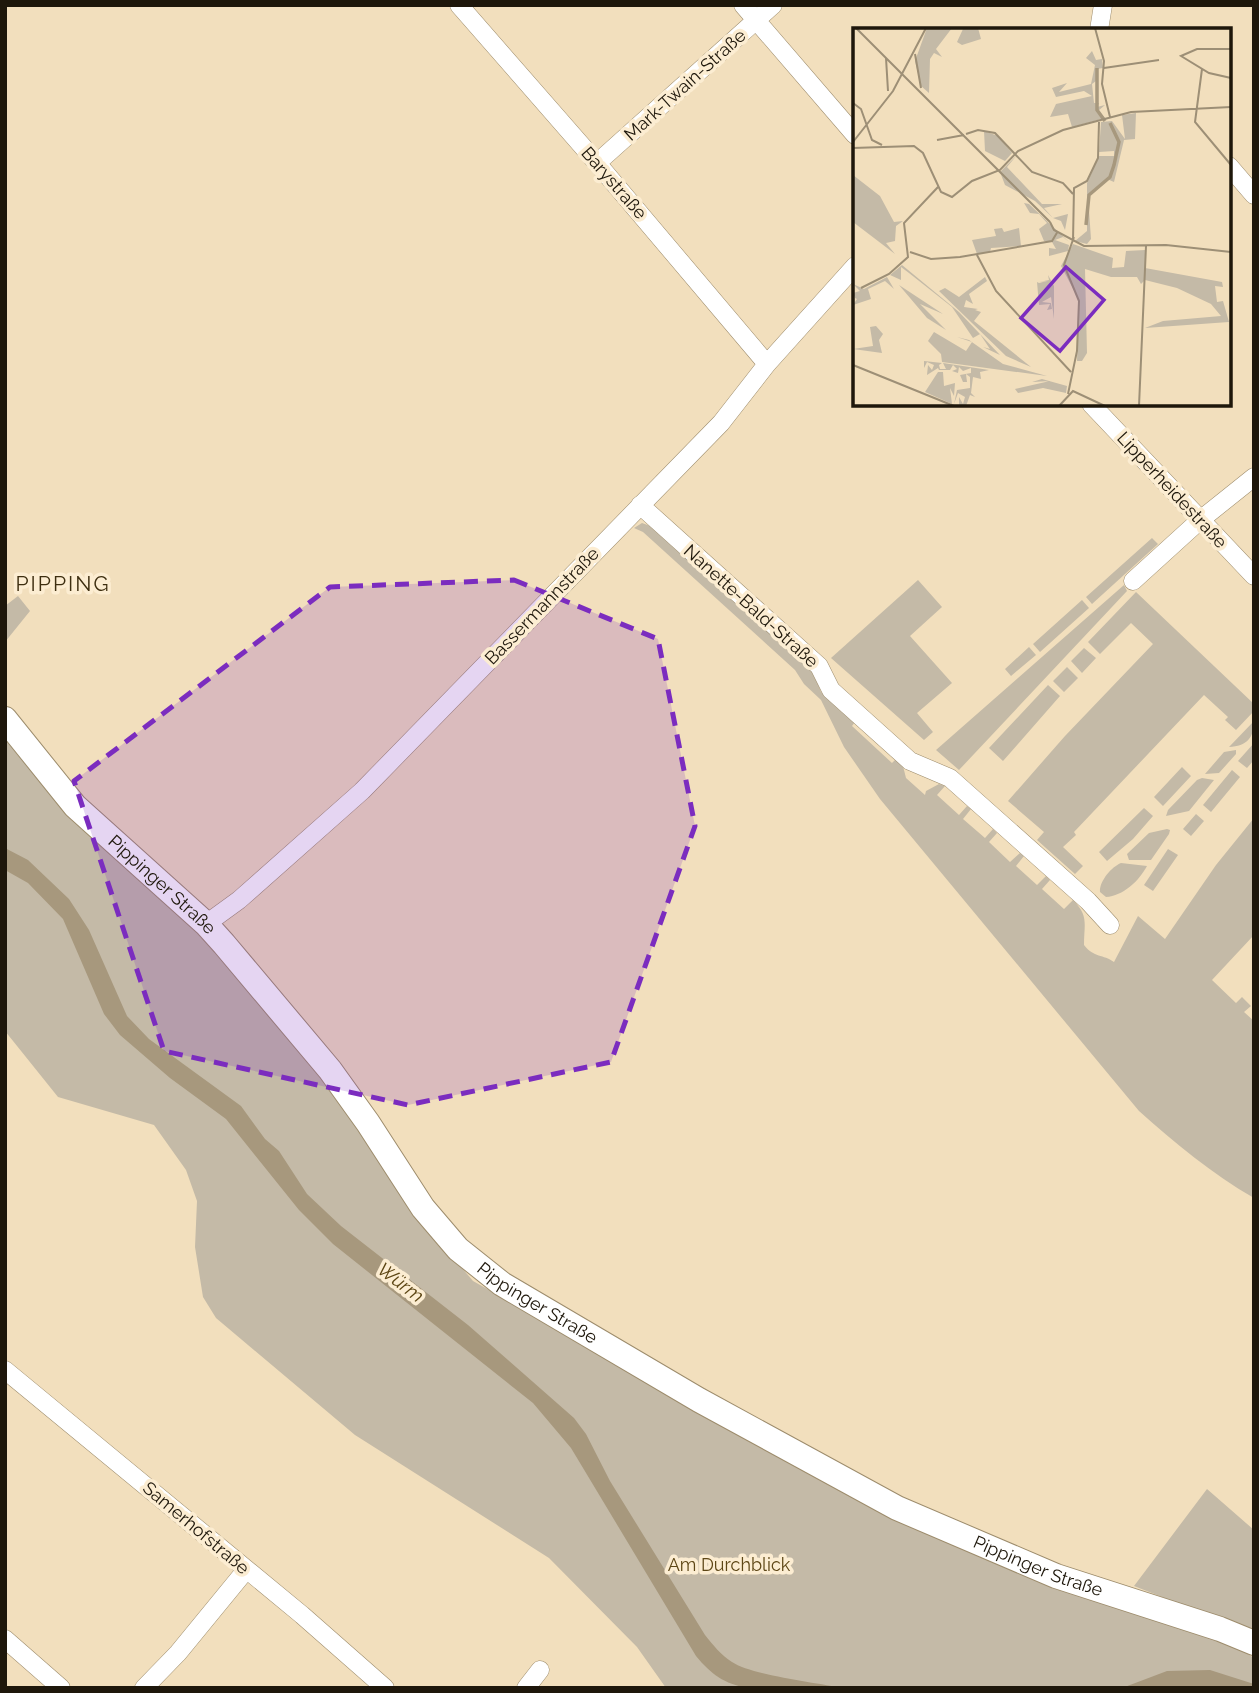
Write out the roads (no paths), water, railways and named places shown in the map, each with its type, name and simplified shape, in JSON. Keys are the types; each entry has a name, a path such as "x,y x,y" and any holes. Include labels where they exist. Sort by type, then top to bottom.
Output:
{"main road":[{"name":"Pippinger Straße","path":"5,719 75,807 206,924 330,1070 369,1123 423,1208 458,1249 502,1284 699,1400 897,1508 1056,1576 1220,1629 1254,1643"}],"street":[{"name":"Barystraße","path":"459,5 767,364"},
{"path":"743,5 853,133"},
{"name":"Mark-Twain-Straße","path":"597,163 773,5"},
{"path":"1099,28 1102,5"},
{"path":"1231,168 1254,195"},
{"name":"Bassermannstraße","path":"206,924 239,900 362,791 721,423 767,364 853,268"},
{"name":"Lipperheidestraße","path":"1093,406 1254,576"},
{"path":"1133,581 1199,520 1254,477"},
{"name":"Nanette-Bald-Straße","path":"640,505 819,666 831,690 910,761 950,779 1088,901 1111,925"},
{"name":"Samerhofstraße","path":"5,1370 302,1615 385,1688"},
{"path":"144,1688 178,1653 246,1570"},
{"path":"5,1639 61,1688"},
{"path":"526,1688 540,1671"}],"water":[{"name":"Würm","path":"5,848 28,860 69,899 89,930 127,1016 149,1039 241,1106 265,1139 279,1151 307,1194 341,1226 468,1325 574,1418 705,1635 721,1653 741,1667 754,1671 843,1688 748,1688 725,1681 707,1668 696,1656 571,1448 533,1403 333,1244 299,1210 226,1119 170,1078 120,1035 104,1014 63,919 28,883 5,870"},
{"path":"1210,1670 1254,1684 1254,1688 1122,1688 1167,1671"}],"district":[{"name":"PIPPING","path":"63,584"}],"park label":[{"name":"Am Durchblick","path":"729,1565"}]}
